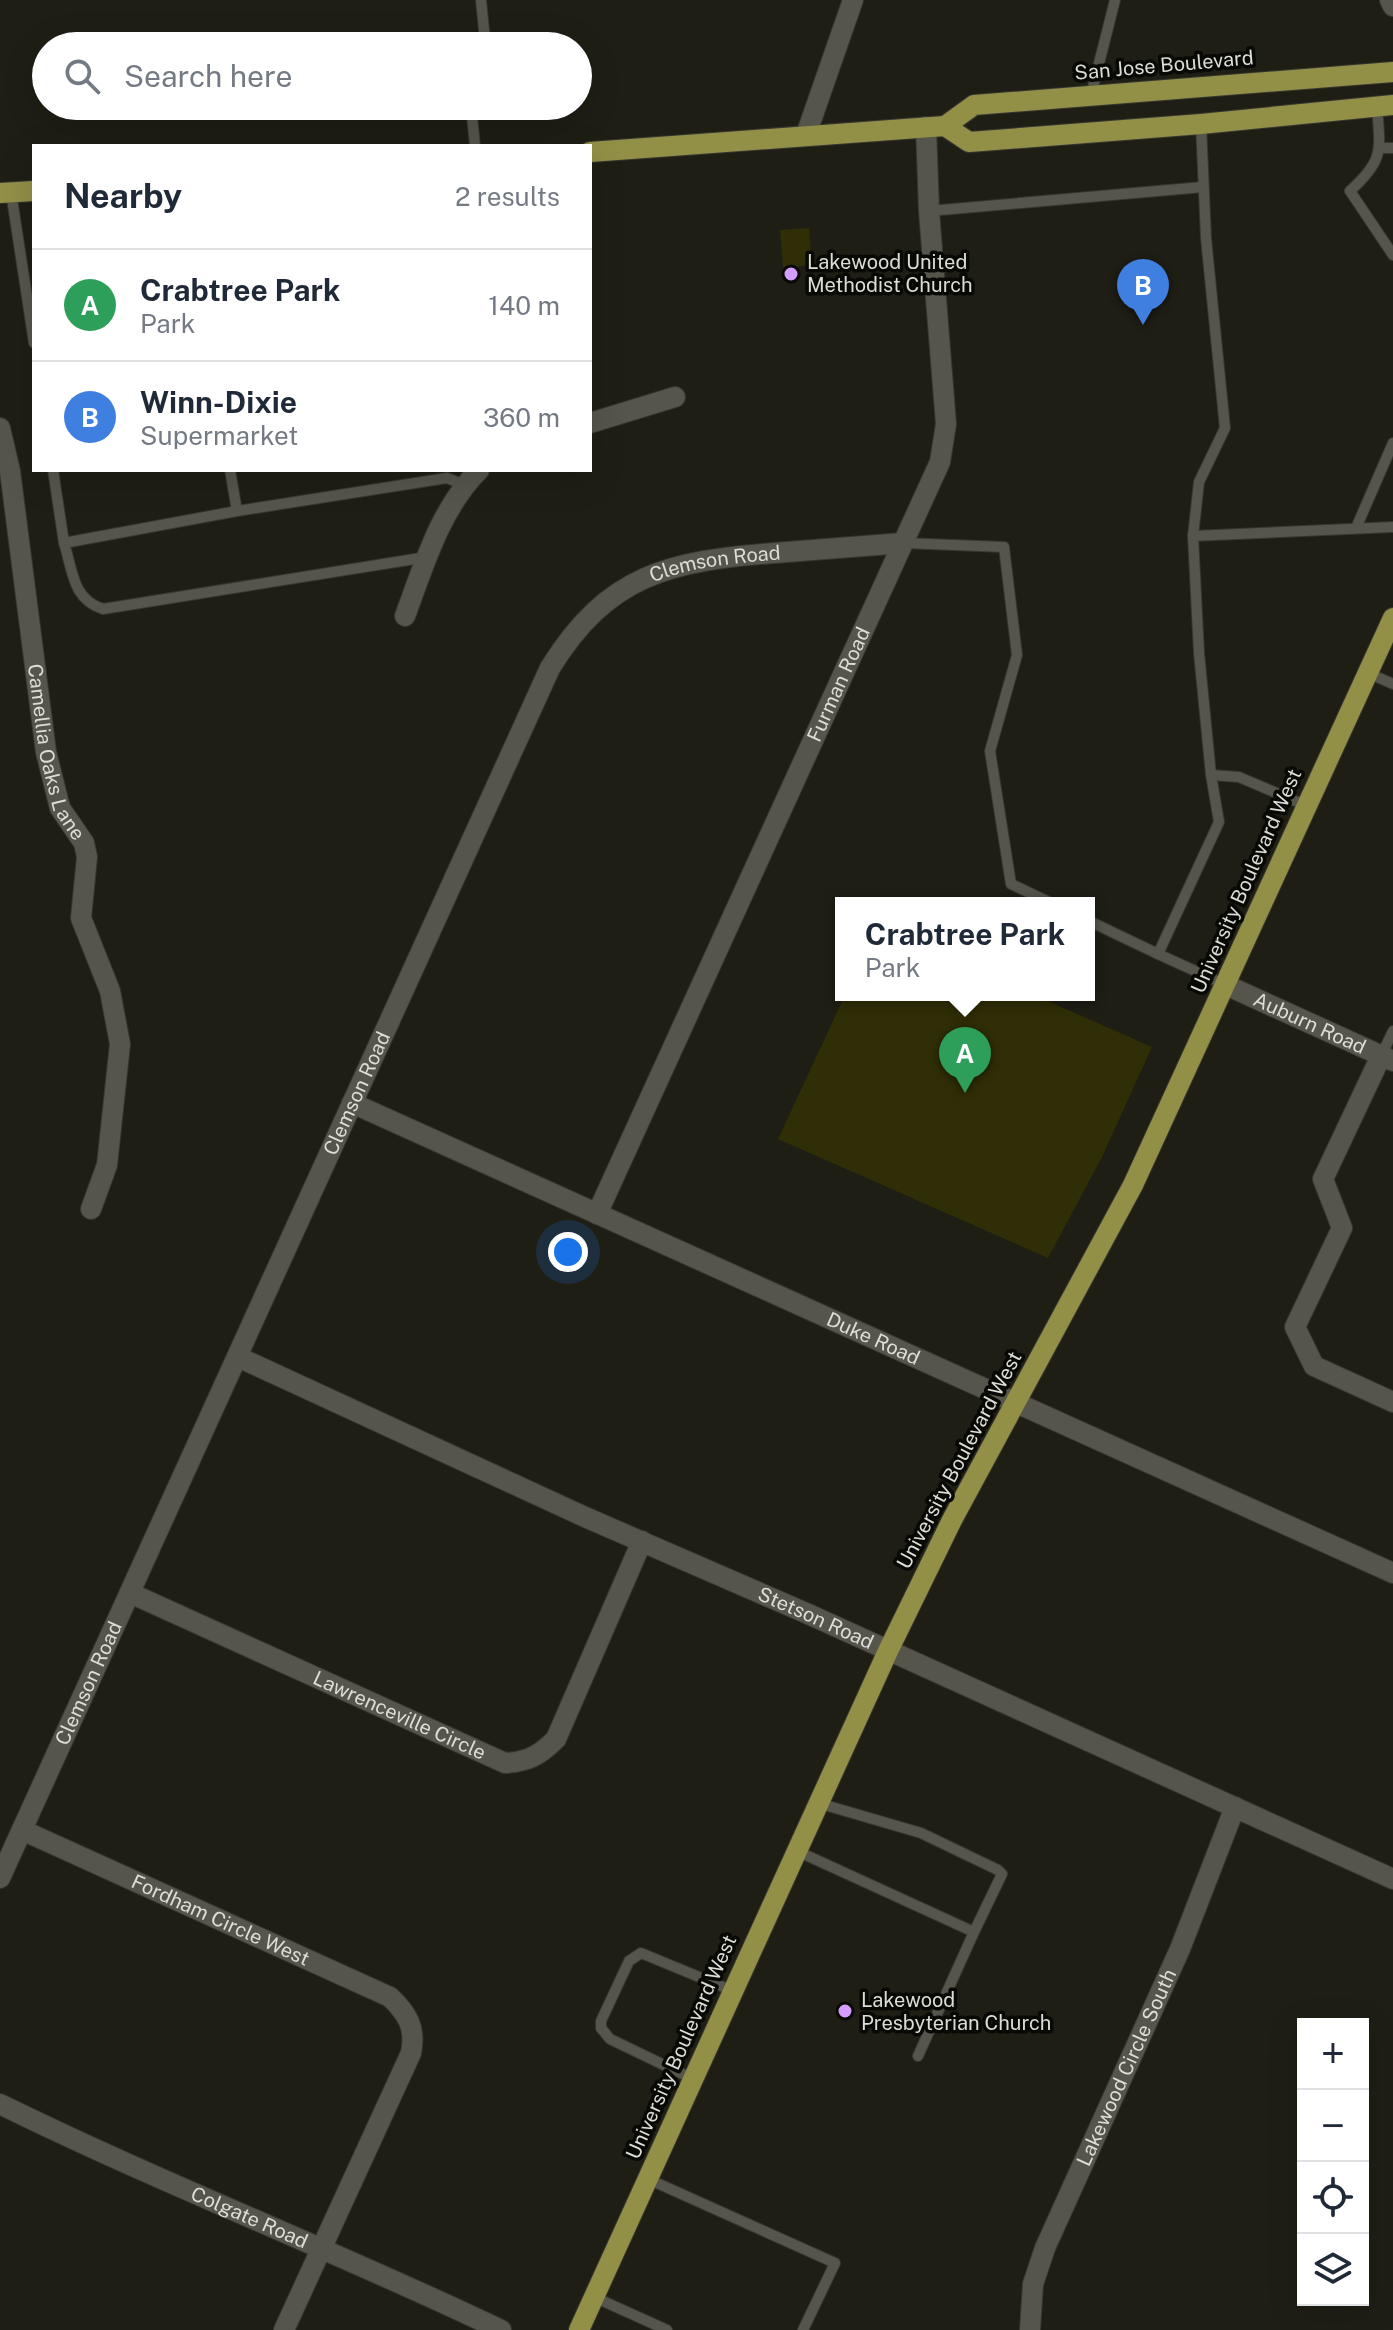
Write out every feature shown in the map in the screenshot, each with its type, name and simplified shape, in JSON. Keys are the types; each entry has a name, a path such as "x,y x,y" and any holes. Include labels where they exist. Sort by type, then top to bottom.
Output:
{"main road":[{"name":"San Jose Boulevard","path":"592,152 936,127 974,105 1393,72"},
{"name":"San Jose Boulevard","path":"936,127 969,142 1201,124 1385,105"},
{"path":"6,193 32,191"},
{"name":"University Boulevard West","path":"579,2330 888,1651 952,1520 1133,1185 1393,618"}],"street":[{"path":"806,135 853,0"},
{"path":"1390,0 1393,6"},
{"name":"Furman Road","path":"597,1214 935,474 945,437 929,211 936,127"},
{"path":"592,422 675,397"},
{"name":"Camellia Oaks Lane","path":"0,428 10,471 46,752 60,808 84,843 87,857 81,918 110,991 120,1044 107,1165 91,1209"},
{"path":"405,616 452,503 472,477"},
{"name":"Clemson Road","path":"0,1878 550,668 566,643 592,613 612,596 636,581 665,569 695,561 903,543"},
{"name":"Auburn Road","path":"1226,985 1387,1059"},
{"path":"1387,1059 1323,1179 1342,1228 1295,1327 1314,1366 1393,1402"},
{"name":"Duke Road","path":"352,1103 1393,1573"},
{"name":"Stetson Road","path":"238,1357 1393,1879"},
{"name":"Lawrenceville Circle","path":"130,1593 505,1763 521,1762 540,1755 556,1739 642,1541"},
{"name":"Lakewood Circle South","path":"1030,2330 1033,2284 1045,2248 1180,1949 1235,1807"},
{"name":"Fordham Circle West","path":"22,1830 390,1997 411,2022 411,2053 321,2250"},
{"name":"Colgate Road","path":"0,2104 149,2174 410,2287 501,2330"},
{"path":"284,2330 321,2250"}],"lane":[{"path":"481,0 484,32"},
{"path":"1091,95 1115,0"},
{"path":"1385,105 1380,148 1372,171 1350,191 1393,255"},
{"path":"472,120 475,144"},
{"path":"1158,954 1219,822 1211,775 1199,653 1193,536 1199,482 1225,428 1203,187 1201,124"},
{"path":"1380,148 1393,148"},
{"path":"929,211 1203,187"},
{"path":"6,193 32,332"},
{"path":"1356,528 1393,443"},
{"path":"53,472 64,543 79,595 90,605 103,609 427,557"},
{"path":"230,472 237,511"},
{"path":"64,543 237,511 447,478 472,477"},
{"path":"1193,536 1393,527"},
{"path":"903,543 1004,547 1017,655 990,751 1011,884 1038,897"},
{"path":"1368,673 1393,684"},
{"path":"1211,775 1239,777 1307,806"},
{"path":"1095,924 1226,985"},
{"path":"1387,1059 1393,1031"},
{"path":"818,1803 921,1833 1002,1874 918,2056"},
{"path":"797,1851 974,1932"},
{"path":"693,2079 610,2039 601,2028 601,2021 634,1955 649,1955 733,1991"},
{"path":"648,2179 835,2263 803,2330"},
{"path":"594,2297 667,2330"}],"shaded area":[{"path":"809,228 812,265 783,268 780,230"},
{"path":"842,1001 1048,1001 1152,1047 1102,1157 1048,1258 778,1139"}],"place":[{"name":"Lakewood United Methodist Church","path":"791,274"},
{"name":"Winn-Dixie","path":"1143,325"},
{"name":"Crabtree Park","path":"965,1093"},
{"name":"Lakewood Presbyterian Church","path":"845,2011"}]}
